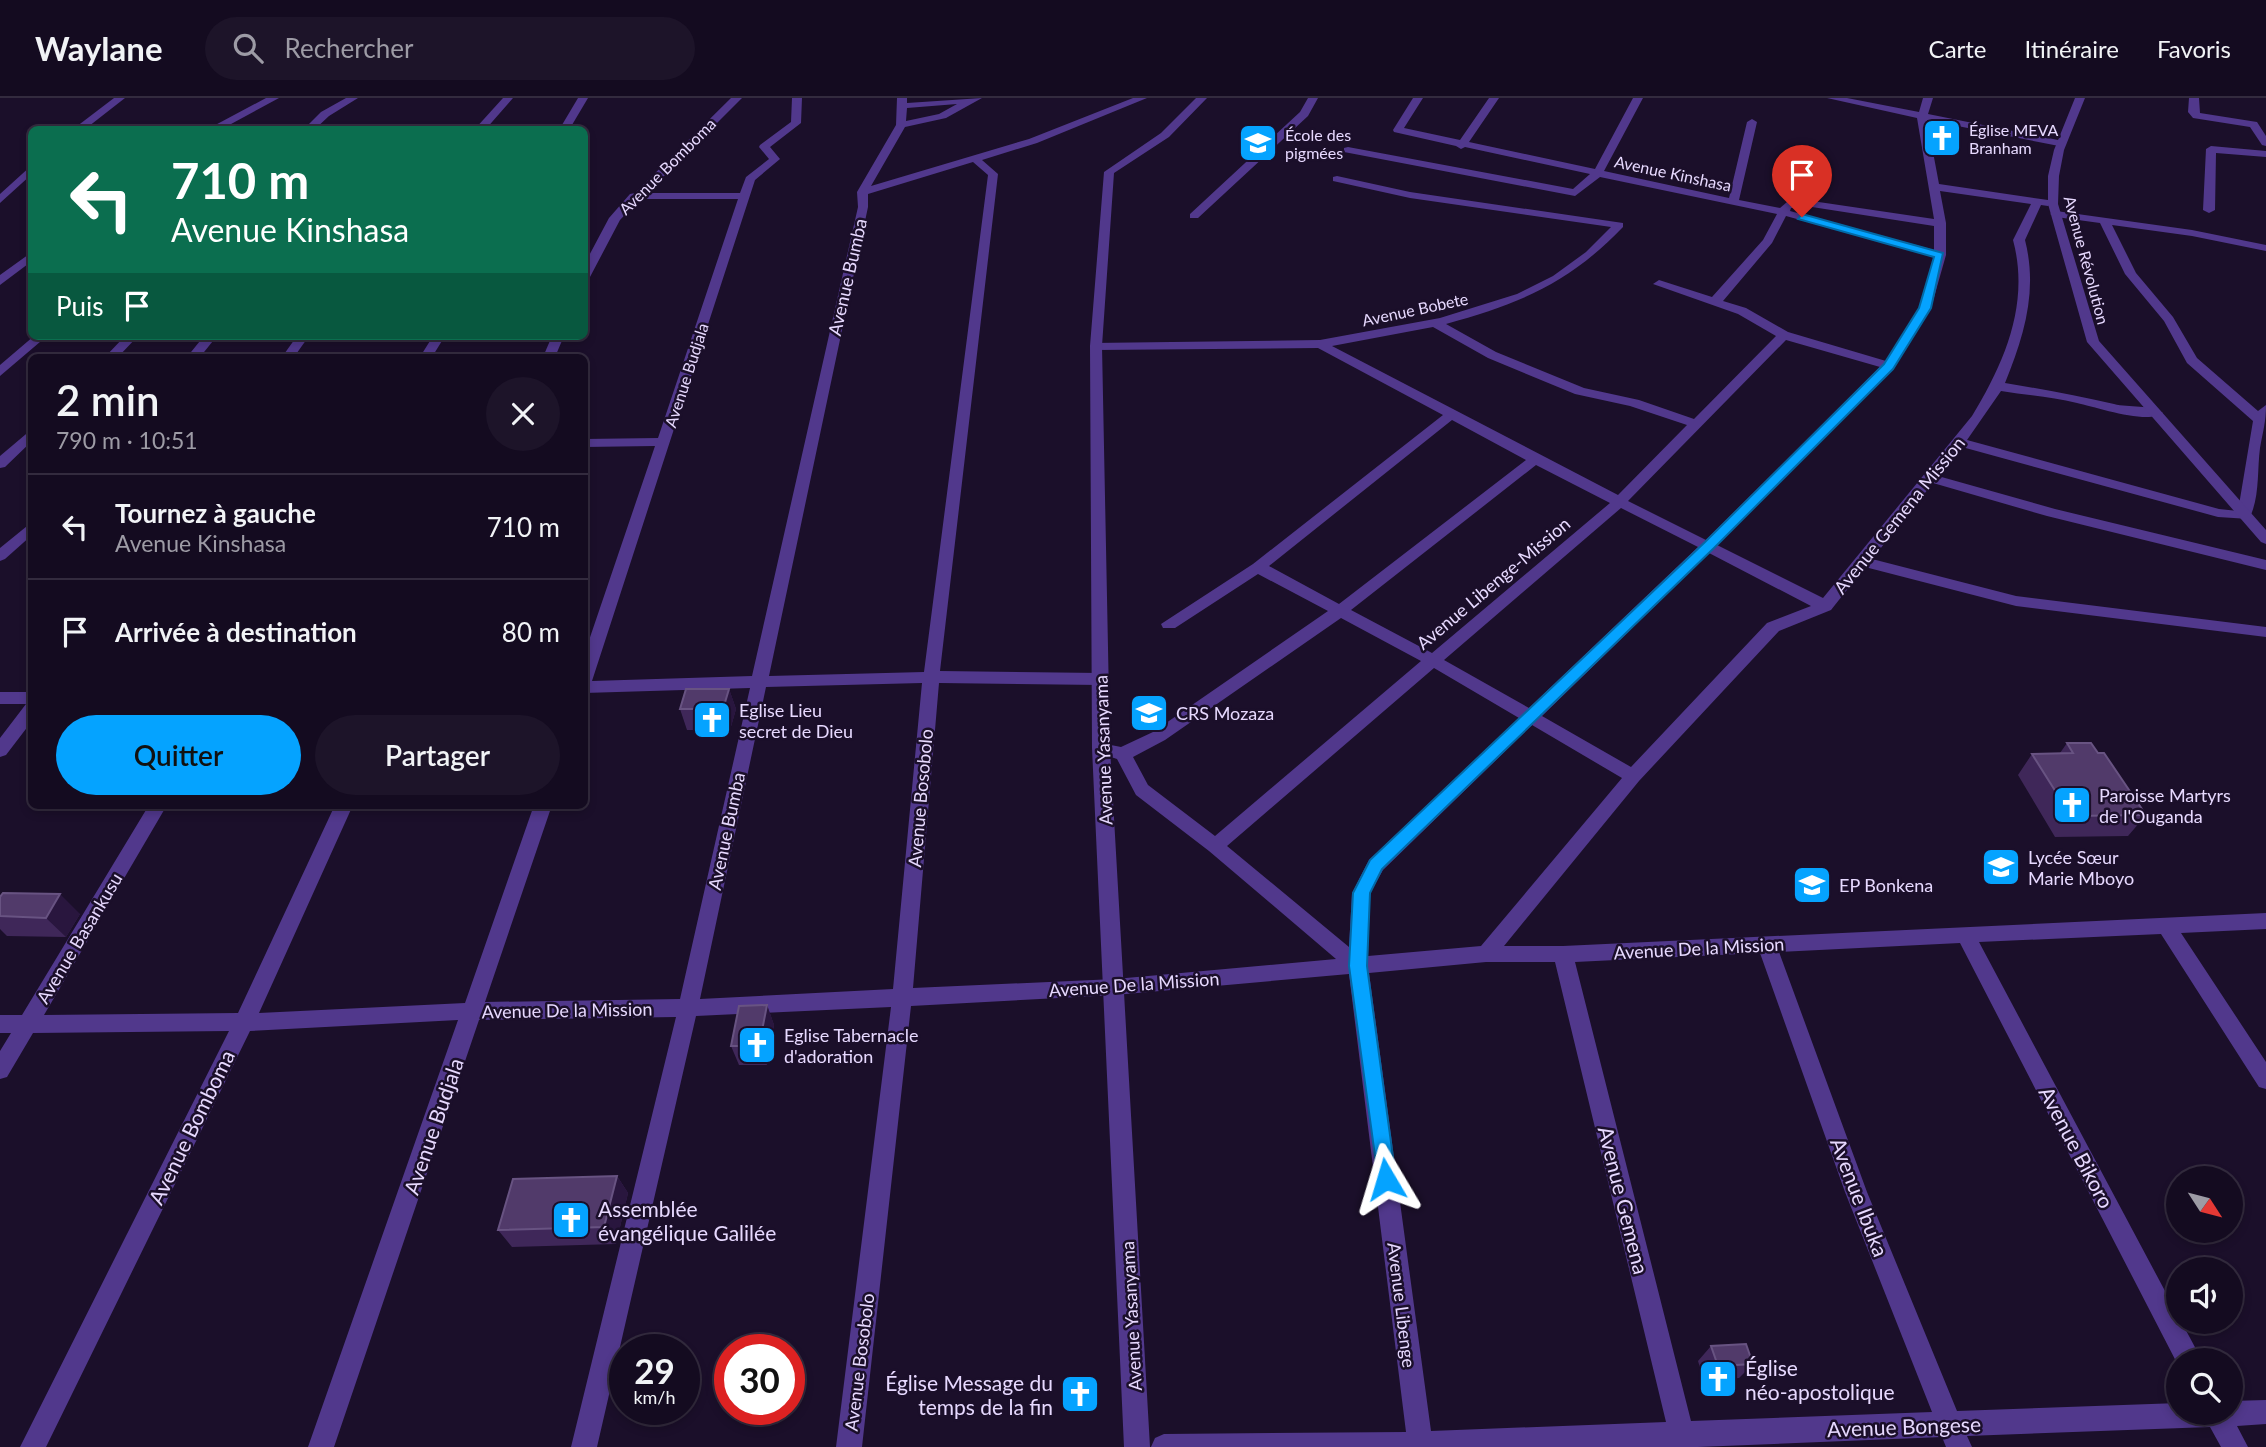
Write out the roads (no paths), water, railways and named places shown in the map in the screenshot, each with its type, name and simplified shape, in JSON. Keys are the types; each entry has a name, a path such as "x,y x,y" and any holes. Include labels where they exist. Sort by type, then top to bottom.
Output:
{"street":[{"path":"82,126 120,98"},
{"path":"219,126 274,98"},
{"path":"313,126 325,114 353,98"},
{"path":"483,126 508,98"},
{"path":"566,126 583,98"},
{"name":"Avenue Bomboma","path":"588,269 615,218 634,196 737,98"},
{"name":"Avenue Budjala","path":"588,669 750,178 775,158 764,147 796,123 797,98"},
{"path":"862,192 1033,141 1142,98"},
{"name":"Avenue Yasanyama","path":"1137,1447 1101,748 1096,346 1109,172 1165,135 1202,98"},
{"path":"1194,216 1304,114 1313,98"},
{"name":"Avenue Kinshasa","path":"1418,98 1398,130 1823,221 1940,255"},
{"path":"1461,145 1494,98"},
{"path":"1337,179 1410,195 1568,218 1575,193 1598,173 1638,98"},
{"path":"1832,98 2059,143"},
{"name":"Avenue Libenge","path":"1420,1446 1358,966 1362,893 1376,865 1709,545 1889,366 1925,308 1940,255 1940,223 1922,117 1928,98"},
{"name":"Avenue Révolution","path":"2080,98 2059,143 2053,173 2055,209 2093,342 2266,539"},
{"path":"2194,98 2193,113 2197,116 2253,124 2266,144"},
{"path":"973,99 942,116 901,125 901,102 973,99"},
{"path":"1733,202 1752,122"},
{"name":"Avenue Bumba","path":"584,1447 688,1008 863,207 862,192 901,125"},
{"path":"2209,210 2211,149 2266,154"},
{"path":"1348,150 1575,193"},
{"name":"Avenue Bosobolo","path":"849,1447 902,998 931,677 993,174 975,159"},
{"path":"0,200 28,172"},
{"path":"1934,187 2037,202 2055,209 2103,219 2266,248"},
{"path":"634,196 745,196"},
{"name":"Avenue Gemena Mission","path":"1486,954 1633,776 1773,627 1825,606 1959,442 1997,386 2023,315 2024,259 2019,240 2037,202"},
{"path":"1716,302 1768,241 1787,205 1812,204 1940,223"},
{"name":"Avenue Bobete","path":"1096,346 1320,344 1464,318 1546,284 1588,258 1619,225 1568,218"},
{"path":"1959,442 2218,513 2244,516 2250,496 2256,433 2264,417 2192,360 2169,320 2131,274 2103,219"},
{"path":"0,281 28,258"},
{"path":"1659,284 1742,311 1784,335 1889,366"},
{"path":"1436,323 1492,355 1580,391 1634,403 1696,424"},
{"name":"Avenue Libenge-Mission","path":"1215,846 1619,502 1784,335"},
{"path":"0,372 36,340"},
{"path":"114,354 128,340"},
{"path":"196,354 208,340"},
{"path":"1320,344 1535,459 1825,606"},
{"path":"1997,386 2079,399 2116,410 2156,413"},
{"path":"1169,624 1258,567 1452,414"},
{"path":"588,443 664,442"},
{"path":"0,447 24,448"},
{"path":"0,464 24,448"},
{"path":"1101,748 1123,754 1159,736 1341,610 1535,459"},
{"path":"1930,478 2052,513 2266,565"},
{"path":"0,556 28,530"},
{"path":"1862,561 2016,601 2266,632"},
{"path":"1258,567 1432,660 1633,776"},
{"path":"588,687 931,677 1100,679"},
{"path":"0,698 28,698"},
{"path":"0,751 28,713"},
{"path":"1123,754 1142,790 1215,846 1358,966"},
{"name":"Avenue Basankusu","path":"0,1070 156,809"},
{"name":"Avenue Bomboma","path":"33,1447 244,1022 342,809"},
{"name":"Avenue Budjala","path":"321,1447 542,809"},
{"name":"Avenue De la Mission","path":"0,1024 244,1022 474,1011 688,1008 1115,987 1486,954 1563,954 2266,922"},
{"path":"2166,926 2266,1080"},
{"name":"Avenue Bikoro","path":"1965,934 2182,1348"},
{"name":"Avenue Ibuka","path":"1767,945 1856,1192 1955,1436"},
{"name":"Avenue Gemena","path":"1563,954 1683,1440"},
{"name":"Avenue Bongese","path":"2243,1412 2266,1412"},
{"name":"Avenue Bongese","path":"1164,1447 1420,1446 1955,1436 2166,1417"},
{"path":"2223,1425 2235,1447"}],"place":[{"name":"Église MEVA Branham","path":"1942,138"},
{"name":"École des pigmées","path":"1258,143"},
{"name":"CRS Mozaza","path":"1149,713"},
{"name":"Eglise Lieu secret de Dieu","path":"712,720"},
{"name":"Paroisse Martyrs de l'Ouganda","path":"2072,805"},
{"name":"Lycée Sœur Marie Mboyo","path":"2001,867"},
{"name":"EP Bonkena","path":"1812,885"},
{"name":"Eglise Tabernacle d'adoration","path":"757,1045"},
{"name":"Assemblée évangélique Galilée","path":"571,1220"},
{"name":"Église néo-apostolique","path":"1718,1379"},
{"name":"Église Message du temps de la fin","path":"1080,1394"}]}
